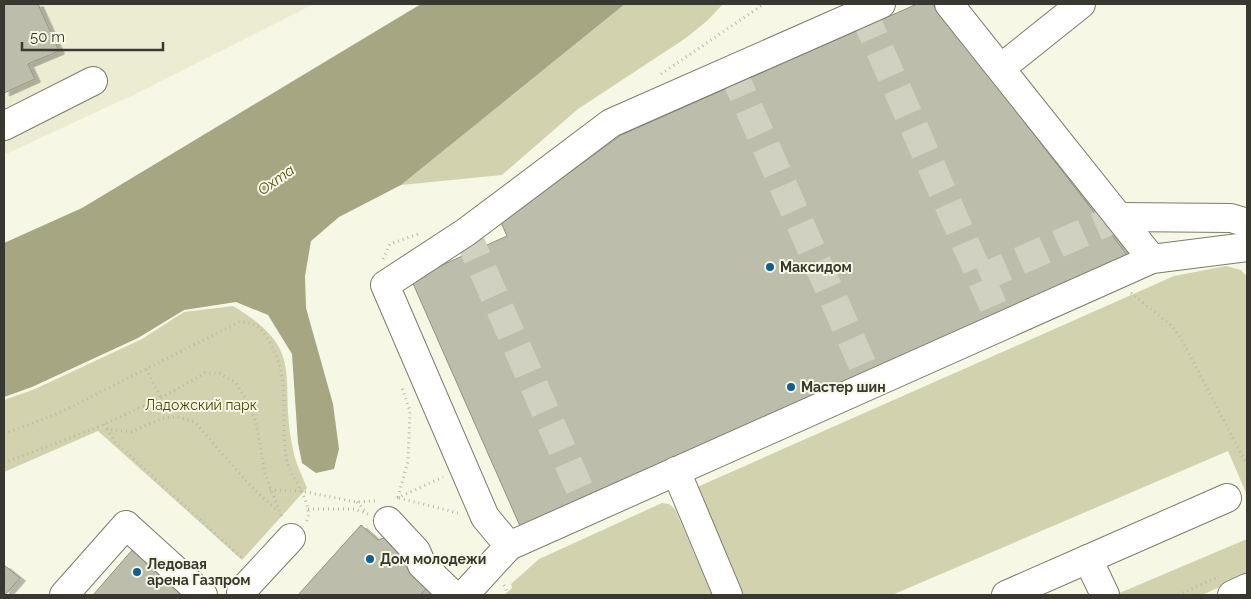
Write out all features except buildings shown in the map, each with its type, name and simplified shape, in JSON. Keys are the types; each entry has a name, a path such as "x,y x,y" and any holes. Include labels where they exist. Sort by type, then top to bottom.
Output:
{"main road":[{"path":"509,546 485,517 385,285 466,232 611,124 881,4"},
{"path":"949,4 1152,259"},
{"path":"1001,68 1081,4"},
{"path":"4,126 93,81"},
{"path":"1119,217 1231,218 1247,223"},
{"path":"464,595 509,546 1152,259 1247,247"},
{"path":"676,471 728,595"},
{"path":"1006,595 1227,498"},
{"path":"385,506 416,551 422,564 453,595"},
{"path":"64,595 126,526 203,595"},
{"path":"243,595 241,592 284,529"},
{"path":"1088,559 1105,595"},
{"path":"1232,595 1247,588"}],"path":[{"path":"1131,292 1173,327 1183,342 1247,465"},
{"path":"4,434 59,413 239,322 249,321 265,332 278,356 283,372 284,442 288,464 308,509 308,520 284,529 281,515 270,490 256,422 243,392 236,383 219,373 205,372 161,398 104,424 4,463"},
{"path":"146,369 161,398"},
{"path":"107,429 131,432 163,418 178,417 195,422 206,432 246,481 277,511"},
{"path":"104,424 115,442 242,558 248,552"},
{"path":"308,509 354,509 385,506 428,486 463,466"},
{"path":"270,490 301,491 356,502 485,517"},
{"path":"356,502 385,506"}],"shaded area":[{"path":"4,4 314,4 133,95 4,155"}],"green space":[{"path":"625,4 723,4 708,20 686,38 578,109 502,175 401,185"},
{"path":"1226,266 1241,270 1247,277 1247,495 1228,451 892,595 738,595 695,488 1174,276"},
{"name":"Ладожский парк","path":"233,306 272,336 281,351 287,382 293,450 307,488 242,560 98,431 4,472 4,400 35,389 142,339 184,312"},
{"path":"662,503 669,504 675,509 712,595 504,595 512,588 511,584 539,559"},
{"path":"1247,539 1247,575 1202,595 1117,594"}],"water":[{"name":"Охта","path":"421,4 625,4 401,185 339,217 311,241 305,276 306,308 333,404 339,449 334,469 316,473 302,463 298,443 292,354 268,315 236,302 184,310 138,338 32,387 4,397 4,243 82,208"}],"tunnel":[{"path":"863,12 1002,326"},
{"path":"732,70 871,384"},
{"path":"981,278 1119,217"},
{"path":"466,232 589,510"}],"place":[{"name":"Максидом","path":"770,267"},
{"name":"Мастер шин","path":"791,387"},
{"name":"Дом молодежи","path":"370,559"},
{"name":"Ледовая арена Газпром","path":"137,572"}]}
